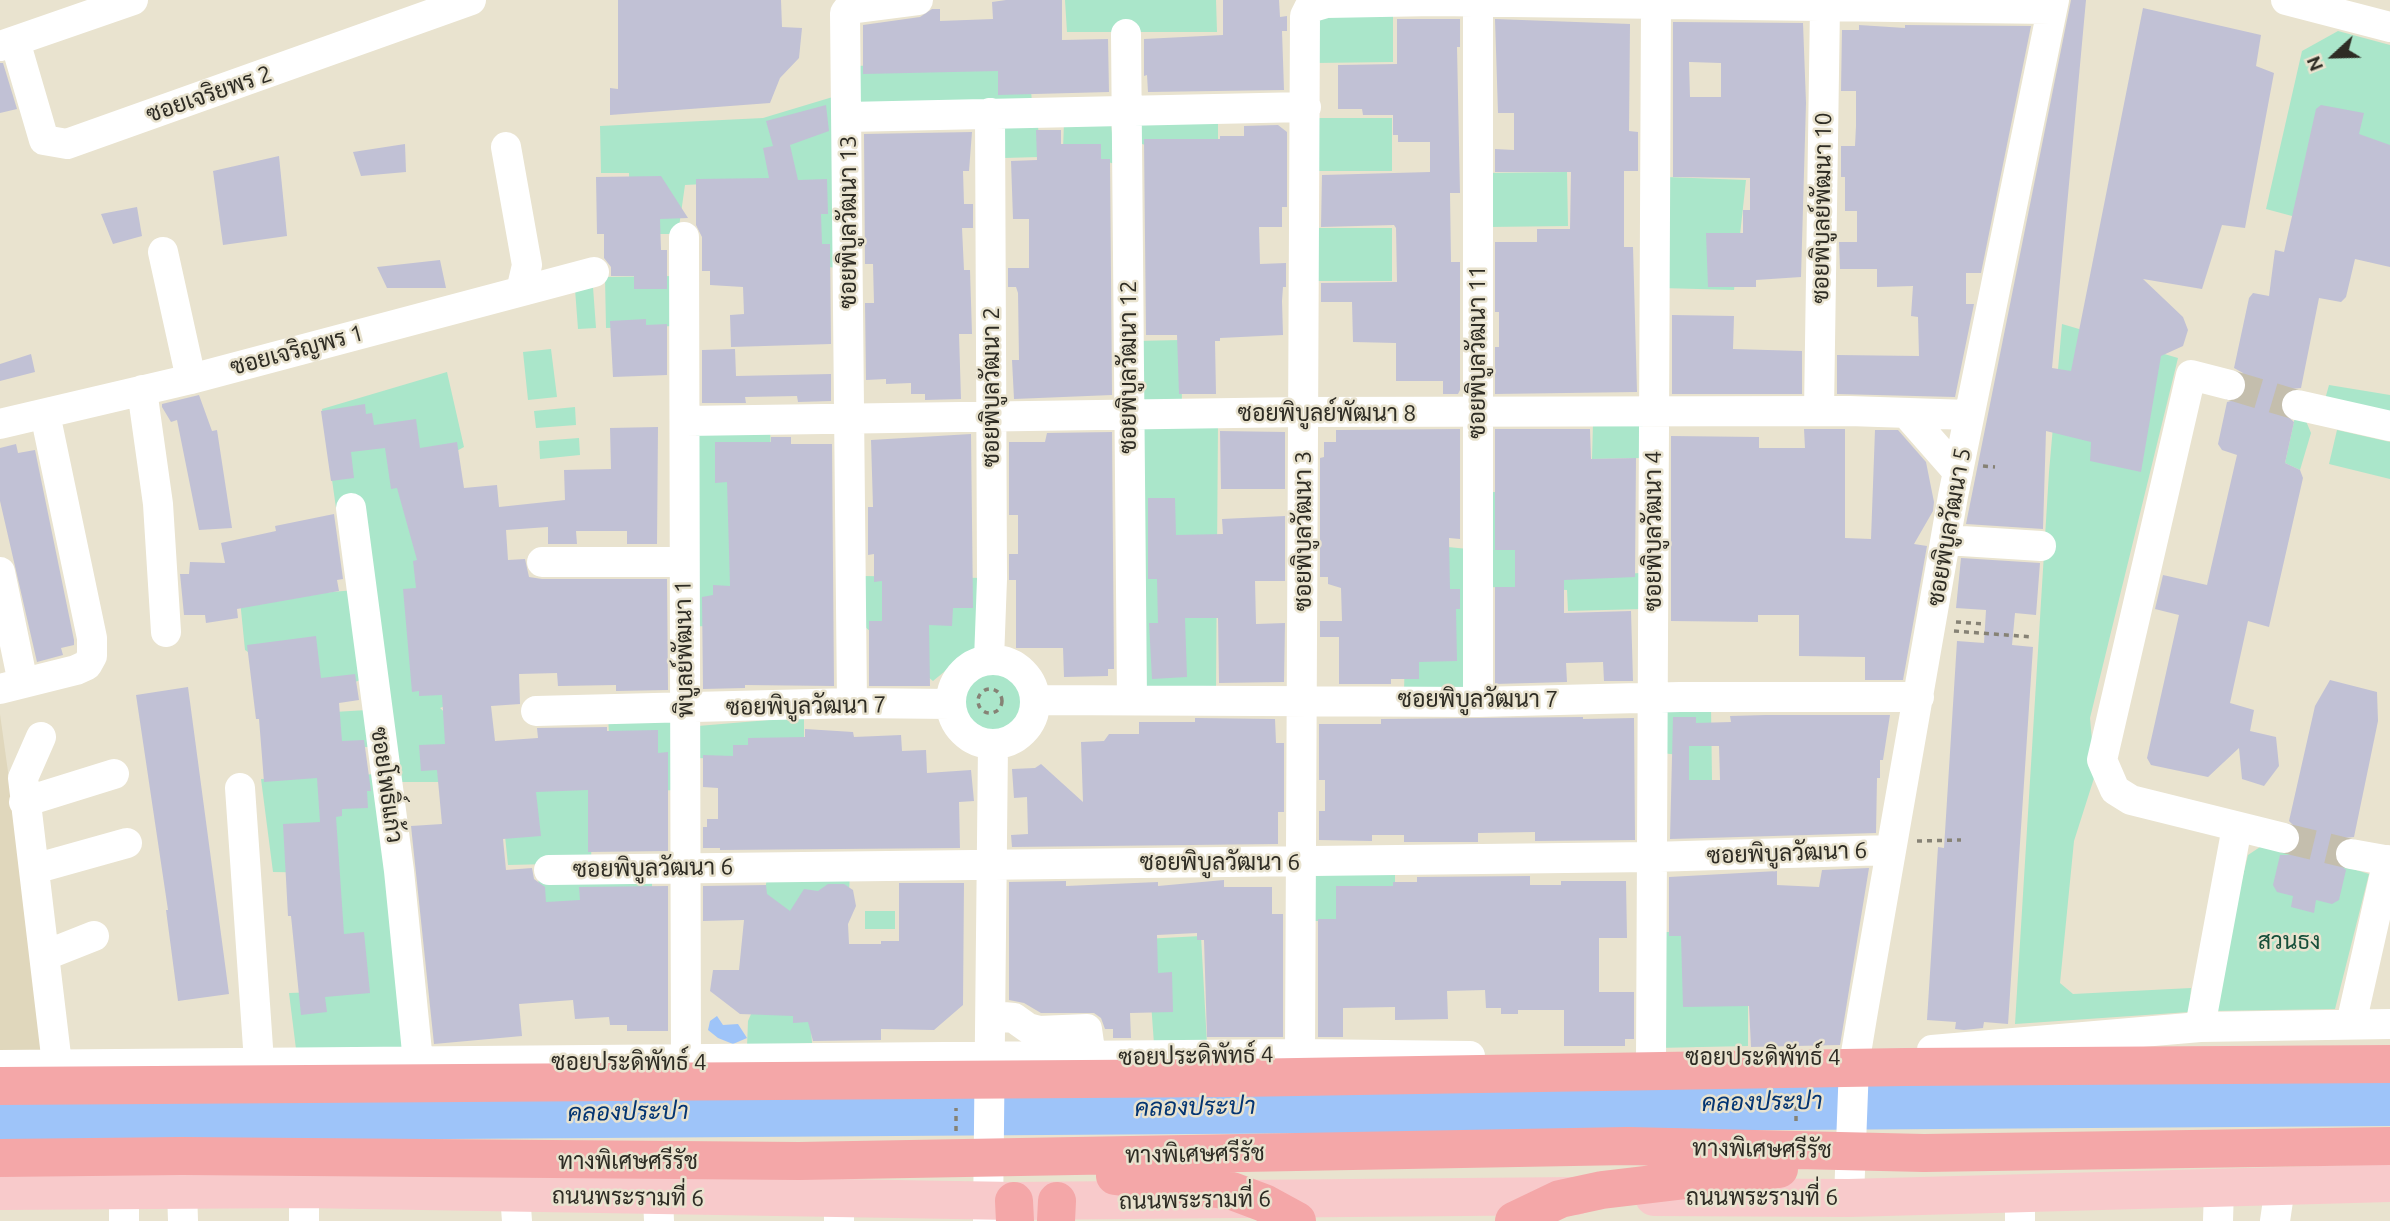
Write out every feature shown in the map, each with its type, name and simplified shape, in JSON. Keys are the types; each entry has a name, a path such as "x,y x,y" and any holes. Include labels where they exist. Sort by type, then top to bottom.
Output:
{"highway":[{"path":"0,1086 1237,1078 1905,1067 2390,1065"},
{"name":"ทางพิเศษศรีรัช","path":"0,1158 182,1156 632,1161 994,1196 1628,1146 1924,1153 2390,1146"},
{"path":"1498,1212 1602,1190 1924,1153"},
{"path":"994,1196 1233,1191 1264,1203 1275,1212"}],"main road":[{"name":"ถนนพระรามที่ 6","path":"0,1191 124,1206 839,1210 994,1196 1057,1211 1498,1212 1774,1209 1850,1198 2020,1207 2278,1204 2390,1183"}],"street":[{"name":"ซอยเจริยพร 2","path":"134,0 82,9 7,43 44,140 67,144 471,0"},
{"path":"847,117 845,13 848,9 918,0"},
{"path":"2286,0 2390,27"},
{"path":"1478,1 2052,5"},
{"name":"ซอยพิบูลวัฒนา 3","path":"1300,1054 1305,16 1309,8 1326,3 1478,1"},
{"name":"ซอยพิบูลวัฒนา 11","path":"1478,1 1478,702"},
{"name":"ซอยพิบูลวัฒนา 4","path":"1651,1058 1656,4"},
{"name":"ซอยพิบูลย์พัฒนา 10","path":"1819,411 1825,5"},
{"name":"ซอยพิบูลวัฒนา 5","path":"1850,1198 1855,1068 1891,850 1958,472 2052,5"},
{"name":"ซอยพิบูลวัฒนา 12","path":"1126,34 1132,699"},
{"name":"ซอยพิบูลวัฒนา 13","path":"852,703 847,117 1306,107"},
{"name":"ซอยพิบูลวัฒนา 2","path":"989,660 990,113"},
{"path":"506,147 527,265 521,291"},
{"name":"พิบูลย์พัฒนา 1","path":"684,237 683,562 687,867 685,1062"},
{"path":"163,252 191,379"},
{"name":"ซอยเจริญพร 1","path":"0,424 191,379 594,272"},
{"path":"2231,385 2191,375 2102,760 2115,790 2131,800 2284,838"},
{"path":"142,390 158,504 166,632"},
{"path":"2297,405 2390,426"},
{"name":"ซอยพิบูลย์พัฒนา 8","path":"685,421 991,419 1303,412 1819,411 1969,415"},
{"path":"1907,414 1958,472"},
{"path":"0,572 12,686 87,665 92,656 92,638 48,428"},
{"name":"ซอยโพธิ์แก้ว","path":"351,508 398,871 418,1062"},
{"path":"1946,540 2040,546"},
{"path":"542,562 683,562"},
{"path":"989,660 1013,664 1025,673 1036,699 1032,720 1019,736 1007,743 981,743 960,728 951,704 952,692 965,671 989,660"},
{"name":"ซอยพิบูลวัฒนา 7","path":"1036,699 1478,702 1651,697 1919,697"},
{"name":"ซอยพิบูลวัฒนา 7","path":"536,711 852,703 951,704"},
{"path":"41,737 23,778 24,802 46,955 57,1065"},
{"path":"993,744 994,1196"},
{"path":"24,802 114,774"},
{"path":"240,788 259,1062"},
{"path":"2200,1027 2237,827"},
{"path":"34,869 127,843"},
{"name":"ซอยพิบูลวัฒนา 6","path":"549,870 1651,857 1891,850"},
{"path":"2351,854 2389,860 2351,1024"},
{"path":"46,955 94,936"},
{"path":"992,1016 1014,1018 1028,1028 1039,1031 1087,1029 1091,1057"},
{"name":"ซอยประดิพัทธ์ 4","path":"0,1065 685,1062 992,1067 1091,1057 1300,1054 1651,1058 1855,1068 2200,1027 2390,1024"}],"path":[{"path":"1932,624 1985,624"},
{"path":"1932,624 2034,637"},
{"path":"989,689 996,692 1002,701 999,709 993,713 982,710 978,703 979,695 989,689"},
{"path":"1938,841 1961,840"}],"shaded area":[{"path":"0,714 47,1053 0,1054"}],"green space":[{"path":"1065,0 1216,0 1217,32 1067,32"},
{"path":"1393,10 1393,62 1315,63 1319,12"},
{"path":"2338,31 2390,45 2390,181 2292,216 2266,209 2302,51"},
{"path":"1029,61 1032,104 859,105 854,66"},
{"path":"836,96 838,268 817,266 763,181 685,185 678,234 630,234 629,173 601,173 600,126 763,118"},
{"path":"1315,118 1392,118 1392,171 1316,171"},
{"path":"1218,120 1218,160 1188,157 1135,142 1134,122"},
{"path":"1038,121 1039,157 1004,158 1002,122"},
{"path":"1064,122 1111,123 1115,164 1063,150"},
{"path":"1567,172 1568,226 1489,227 1488,173"},
{"path":"1666,177 1746,180 1734,290 1662,288"},
{"path":"1315,228 1392,228 1392,281 1315,281"},
{"path":"675,276 676,326 606,328 605,277"},
{"path":"593,287 596,328 578,329 575,289"},
{"path":"2062,324 2178,358 2090,718 2095,775 2074,841 2060,983 2073,994 2191,988 2189,1012 2015,1024 2049,472"},
{"path":"1181,340 1182,406 1137,406 1136,341"},
{"path":"551,349 557,397 528,400 523,352"},
{"path":"447,372 464,447 438,461 462,700 440,708 487,752 484,782 395,782 391,748 338,746 334,712 384,709 360,680 318,698 245,650 240,600 355,590 343,508 336,508 322,409"},
{"path":"2329,385 2390,395 2390,418 2324,403"},
{"path":"575,407 576,425 536,428 534,411"},
{"path":"2295,417 2306,421 2311,433 2300,470 2285,463"},
{"path":"1643,421 1641,458 1592,459 1593,423"},
{"path":"1218,423 1216,689 1140,691 1135,427"},
{"path":"770,428 771,454 721,627 695,626 696,432"},
{"path":"2337,430 2390,442 2390,479 2329,464"},
{"path":"579,438 580,455 540,459 539,441"},
{"path":"1490,492 1568,493 1595,575 1641,573 1643,609 1568,611 1567,590 1489,587"},
{"path":"1448,547 1468,549 1470,690 1404,692 1405,652"},
{"path":"863,576 985,578 980,652 950,667 933,681 865,627"},
{"path":"990,672 1008,678 1016,686 1022,704 1016,722 1008,730 990,736 972,730 964,722 958,704 964,686 972,678"},
{"path":"1711,707 1712,780 1717,780 1717,806 1689,806 1689,756 1661,753 1661,709"},
{"path":"675,713 678,790 646,791 610,752 608,716"},
{"path":"804,717 804,761 696,758 698,726"},
{"path":"379,774 408,1049 296,1049 289,993 348,991 332,873 273,872 261,779"},
{"path":"529,782 593,783 591,863 508,865 505,836"},
{"name":"สวนธง","path":"2263,845 2282,847 2369,874 2335,1009 2210,1011 2248,855"},
{"path":"1395,870 1395,891 1344,921 1312,921 1312,876"},
{"path":"652,872 652,903 540,904 538,875"},
{"path":"850,872 849,892 806,955 812,1043 747,1047 748,1021 755,1005 767,874"},
{"path":"865,911 895,911 895,929 865,929"},
{"path":"1658,932 1685,932 1748,1003 1748,1046 1657,1048"},
{"path":"1201,936 1207,1044 1154,1044 1148,961 1125,940"}],"water":[{"path":"717,1016 723,1025 738,1024 747,1038 733,1044 718,1038 708,1030 710,1021"},
{"name":"คลองประปา","path":"2390,1077 2390,1126 0,1142 0,1094"}],"building":[{"path":"618,0 781,0 782,27 802,28 799,58 780,78 770,103 610,115 610,88 618,89"},
{"path":"1062,0 1062,40 1108,39 1109,92 998,95 998,71 863,74 863,25 920,17 932,9 940,9 940,21 993,19 992,2"},
{"path":"1223,0 1279,0 1280,17 1287,16 1287,31 1282,31 1284,90 1148,92 1147,75 1144,76 1144,39 1223,35"},
{"path":"2071,0 2086,0 2052,368 2071,371 2143,8 2261,35 2256,66 2274,73 2245,228 2222,225 2202,289 2143,279 2183,317 2188,330 2183,346 2161,356 2141,472 2090,461 2091,442 2046,431 2043,529 1966,524"},
{"path":"1397,19 1460,19 1460,47 1457,47 1460,193 1450,193 1451,262 1460,262 1458,394 1443,394 1443,381 1396,381 1396,343 1353,342 1352,302 1321,302 1321,283 1397,282 1394,225 1321,227 1322,175 1430,172 1430,142 1398,142 1398,135 1393,135 1393,115 1363,115 1362,109 1338,109 1338,65 1397,64"},
{"path":"1495,19 1630,24 1629,131 1638,132 1638,171 1624,171 1624,247 1633,247 1637,392 1495,394 1495,347 1499,347 1499,312 1495,312 1495,242 1537,242 1537,229 1570,229 1571,172 1495,172 1495,149 1514,150 1514,113 1498,113"},
{"path":"1673,22 1803,23 1806,103 1801,277 1756,280 1756,287 1708,287 1706,233 1743,233 1743,210 1750,210 1750,178 1673,177","holes":["1689,62 1721,63 1721,97 1690,97"]},
{"path":"1859,25 1905,28 1905,25 2031,26 1981,273 1966,273 1966,304 1974,304 1955,397 1837,394 1837,355 1919,356 1918,317 1911,316 1913,286 1877,287 1877,269 1840,269 1839,242 1857,242 1857,211 1845,211 1845,177 1841,177 1841,146 1855,146 1856,126 1856,91 1841,91 1842,30 1859,30"},
{"path":"0,63 3,63 17,109 0,113"},
{"path":"826,105 829,131 790,145 798,180 827,179 828,214 821,214 822,244 830,244 831,344 731,347 730,315 744,314 743,287 710,285 710,271 702,271 702,237 696,225 696,179 769,178 763,148 773,146 766,121"},
{"path":"2321,105 2364,113 2359,134 2390,145 2390,267 2355,259 2346,297 2341,302 2319,298 2301,388 2291,389 2280,401 2281,411 2294,422 2285,463 2300,470 2303,478 2269,627 2248,621 2230,703 2254,710 2250,731 2276,737 2279,766 2264,786 2242,779 2239,748 2208,777 2151,765 2147,758 2179,615 2155,609 2163,575 2207,585 2237,455 2222,450 2218,444 2227,402 2242,398 2247,389 2243,373 2234,368 2249,298 2253,293 2269,296 2275,250 2284,252 2316,109"},
{"path":"1278,125 1287,132 1287,207 1282,207 1282,227 1259,227 1260,264 1286,263 1286,287 1283,287 1282,301 1283,335 1220,338 1220,341 1215,341 1216,394 1179,394 1177,335 1146,335 1144,139 1220,139 1220,136 1244,136 1244,126"},
{"path":"1036,130 1061,130 1061,144 1101,144 1101,159 1110,159 1112,395 1014,399 1012,360 1019,360 1018,293 1016,287 1008,287 1008,268 1029,268 1029,219 1013,219 1011,161 1037,160"},
{"path":"972,132 969,171 963,171 964,204 973,204 973,228 962,228 964,270 970,270 972,334 959,334 961,399 925,400 925,394 911,394 911,383 886,384 886,379 866,380 865,303 874,303 873,264 865,264 864,134"},
{"path":"405,144 406,172 361,176 353,152"},
{"path":"279,156 287,236 223,245 213,171"},
{"path":"661,176 688,218 660,219 661,250 667,250 667,289 634,289 634,276 611,276 611,267 604,258 604,234 597,234 596,177"},
{"path":"137,207 142,236 113,244 101,214"},
{"path":"440,260 446,288 387,288 377,267"},
{"path":"1672,315 1734,316 1733,349 1802,351 1802,394 1672,394"},
{"path":"646,319 646,325 667,324 667,375 613,377 610,321"},
{"path":"735,349 736,376 831,374 831,401 798,402 797,396 745,397 746,403 702,403 702,350"},
{"path":"31,354 35,372 0,381 0,364"},
{"path":"199,395 212,431 217,430 232,528 199,530 177,420 171,422 162,407 162,404"},
{"path":"365,404 366,414 372,413 374,425 416,419 420,448 457,442 464,488 497,485 499,507 565,500 564,470 611,469 610,428 658,427 657,544 627,544 627,531 576,531 577,544 548,544 548,527 506,530 508,560 525,559 529,577 667,579 668,690 616,691 616,685 558,686 557,673 519,674 520,704 491,706 495,741 538,738 537,728 607,727 607,731 658,730 658,753 668,752 668,851 588,852 588,790 536,792 541,836 503,839 506,870 532,868 534,879 545,887 546,902 580,900 579,887 668,886 668,1031 627,1031 627,1025 610,1025 609,1017 575,1019 573,1000 519,1004 522,1036 434,1044 411,826 442,824 437,770 421,771 419,745 445,744 442,695 419,696 419,691 412,692 403,589 416,588 413,561 417,560 397,488 391,489 385,448 351,452 354,478 331,481 321,411"},
{"path":"1460,429 1460,539 1449,538 1450,589 1460,589 1460,609 1456,609 1457,661 1419,662 1419,679 1391,679 1391,684 1339,684 1339,637 1320,637 1320,621 1342,621 1341,588 1328,584 1328,577 1320,577 1320,458 1324,457 1324,442 1336,442 1336,430"},
{"path":"1495,429 1590,429 1591,459 1636,458 1635,577 1564,580 1564,613 1631,611 1633,681 1604,681 1603,662 1566,663 1567,682 1495,684 1495,587 1515,587 1515,550 1495,550"},
{"path":"1804,429 1845,429 1845,538 1871,539 1875,430 1898,430 1926,462 1934,502 1933,511 1914,544 1927,546 1903,680 1865,680 1865,657 1799,656 1799,615 1758,615 1758,622 1671,621 1671,436 1759,437 1759,448 1805,448"},
{"path":"1220,431 1285,432 1285,489 1221,489"},
{"path":"1112,432 1114,669 1108,669 1108,676 1064,677 1063,648 1016,648 1016,580 1009,580 1009,554 1018,554 1018,515 1009,515 1009,442 1045,442 1047,433"},
{"path":"971,434 973,608 953,608 952,626 929,625 930,686 869,686 869,621 882,621 882,581 874,582 874,554 868,555 868,507 873,507 871,440"},
{"path":"771,437 791,437 791,444 832,444 834,686 745,685 745,688 703,689 702,597 713,595 713,585 730,586 727,482 715,483 715,442 771,442"},
{"path":"16,444 18,453 35,450 74,640 74,645 61,648 63,655 37,662 0,501 0,448"},
{"path":"1148,498 1175,498 1176,535 1223,534 1222,519 1285,516 1285,581 1255,581 1256,624 1285,623 1284,682 1219,683 1218,618 1185,618 1187,677 1152,679 1149,623 1158,623 1157,579 1148,579"},
{"path":"334,514 343,579 337,580 339,591 237,609 238,618 206,623 205,615 184,615 180,574 189,574 190,562 225,563 221,543 276,531 275,526"},
{"path":"1961,558 2040,563 2036,615 2015,613 2012,645 2033,647 2008,1024 1984,1022 1983,1028 1964,1030 1955,1029 1956,1022 1927,1020 1938,847 1944,848 1957,641 1984,643 1986,610 1956,608"},
{"path":"316,636 321,678 355,674 359,700 339,703 342,741 364,740 371,791 367,791 368,808 342,809 342,816 336,817 344,934 364,932 370,993 325,997 327,1012 301,1015 291,916 288,916 283,824 320,822 317,778 264,782 259,719 256,719 247,645"},
{"path":"2330,680 2377,692 2378,721 2354,837 2344,838 2334,850 2335,861 2346,870 2339,900 2332,904 2316,900 2314,913 2291,907 2293,896 2277,892 2273,885 2280,855 2289,855 2301,843 2301,833 2289,821 2315,706"},
{"path":"188,687 229,994 178,1001 168,910 136,695"},
{"path":"1890,715 1883,760 1880,760 1880,778 1877,778 1876,833 1670,839 1673,717 1696,717 1696,723 1731,722 1730,716","holes":["1689,746 1719,746 1720,780 1689,780"]},
{"path":"1195,718 1275,719 1276,743 1284,743 1284,812 1278,812 1278,844 1012,847 1011,835 1028,834 1027,797 1014,798 1012,769 1035,768 1041,764 1083,802 1081,742 1104,741 1109,734 1139,734 1139,722 1195,722"},
{"path":"1634,718 1635,840 1535,841 1535,832 1478,833 1478,842 1404,842 1404,835 1372,835 1372,841 1319,840 1319,811 1325,811 1325,780 1319,780 1319,724 1381,724 1381,719"},
{"path":"805,729 853,732 854,737 901,735 902,751 926,750 927,773 971,770 974,801 959,802 960,848 703,848 703,827 707,827 707,819 718,819 718,788 703,787 703,755 733,756 733,745 748,745 748,738 805,737"},
{"path":"1869,868 1840,1045 1751,1047 1749,1006 1683,1007 1681,936 1669,936 1669,877 1777,871 1777,885 1819,887 1822,870"},
{"path":"1530,876 1530,885 1561,885 1561,881 1626,881 1627,938 1599,938 1599,992 1634,992 1634,1039 1625,1039 1625,1046 1564,1046 1564,1010 1518,1010 1518,1014 1501,1014 1501,1008 1486,1008 1485,990 1447,991 1448,1019 1395,1020 1395,1007 1343,1008 1343,1037 1318,1037 1318,919 1336,919 1336,886 1393,886 1393,882 1417,882 1417,877"},
{"path":"1224,880 1224,887 1272,887 1272,914 1283,914 1283,1037 1207,1037 1204,940 1197,940 1197,933 1157,935 1158,973 1172,972 1173,1012 1130,1013 1131,1038 1113,1038 1113,1029 1105,1029 1101,1018 1094,1013 1041,1013 1024,1003 1009,1000 1009,882 1066,881 1066,886 1158,882 1158,886"},
{"path":"899,883 964,883 963,1005 934,1030 881,1029 881,1040 813,1041 808,1022 793,1023 793,1016 740,1014 710,991 713,970 739,970 744,920 703,921 703,886 766,885 767,894 790,911 804,889 818,891 828,884 844,884 853,890 856,906 848,924 849,944 881,944 881,941 899,941"}],"tunnel":[{"path":"2230,385 2297,405"},
{"path":"2284,838 2351,854"}]}
